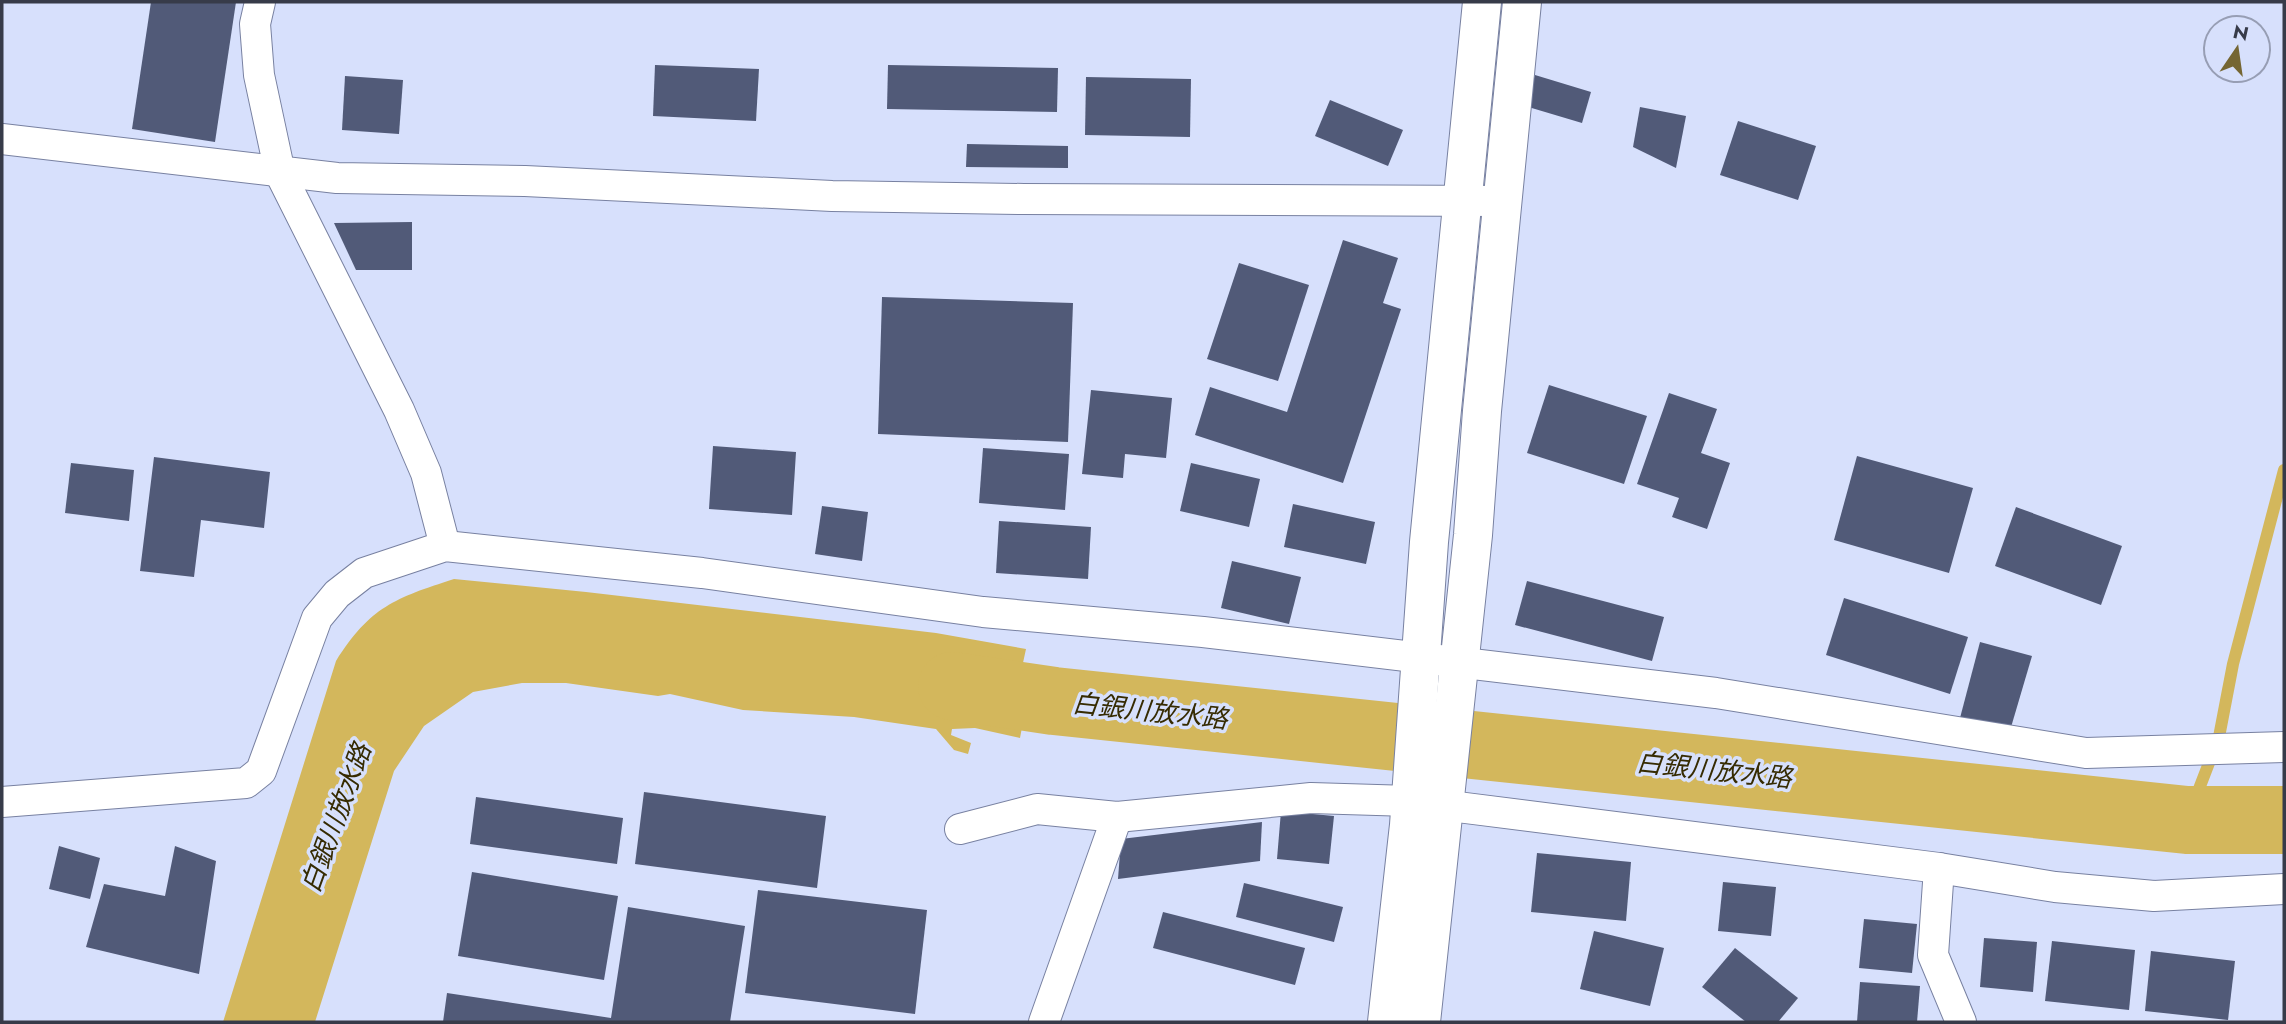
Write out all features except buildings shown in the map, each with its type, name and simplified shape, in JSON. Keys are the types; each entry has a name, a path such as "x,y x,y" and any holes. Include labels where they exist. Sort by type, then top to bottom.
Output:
{"street":[{"path":"260,2 255,24 259,75 280,173 399,410 426,473 445,546"},
{"path":"1440,661 1429,542 1482,2"},
{"path":"1421,1022 1426,803 1440,661 1473,535 1501,201 1522,2"},
{"path":"2,139 280,173 860,196 1462,203 1501,201"},
{"path":"2,802 246,783 261,771 317,618 337,593 363,573 445,546 702,573 983,612 1203,632 1716,693 2086,753 2284,747"},
{"path":"960,829 1037,809 1117,817 1311,797 1426,803 1939,868 2055,887 2154,896 2284,888"},
{"path":"1387,1022 1426,803"},
{"path":"1044,1022 1117,817"},
{"path":"1939,868 1933,955 1961,1022"}],"water":[{"path":"454,579 936,633 1026,649 1021,672 1048,678 1039,725 1023,722 1020,738 975,728 952,729 951,735 971,743 968,754 954,750 936,729 854,717 743,710 670,694 658,696 566,683 522,683 473,692 424,726 394,771 315,1022 223,1022 336,661 360,628 373,616 415,592"}],"waterway":[{"path":"2187,820 2219,737 2233,664 2284,470"},
{"name":"白銀川放水路","path":"952,686 1054,701 2187,820 2284,820"}]}
